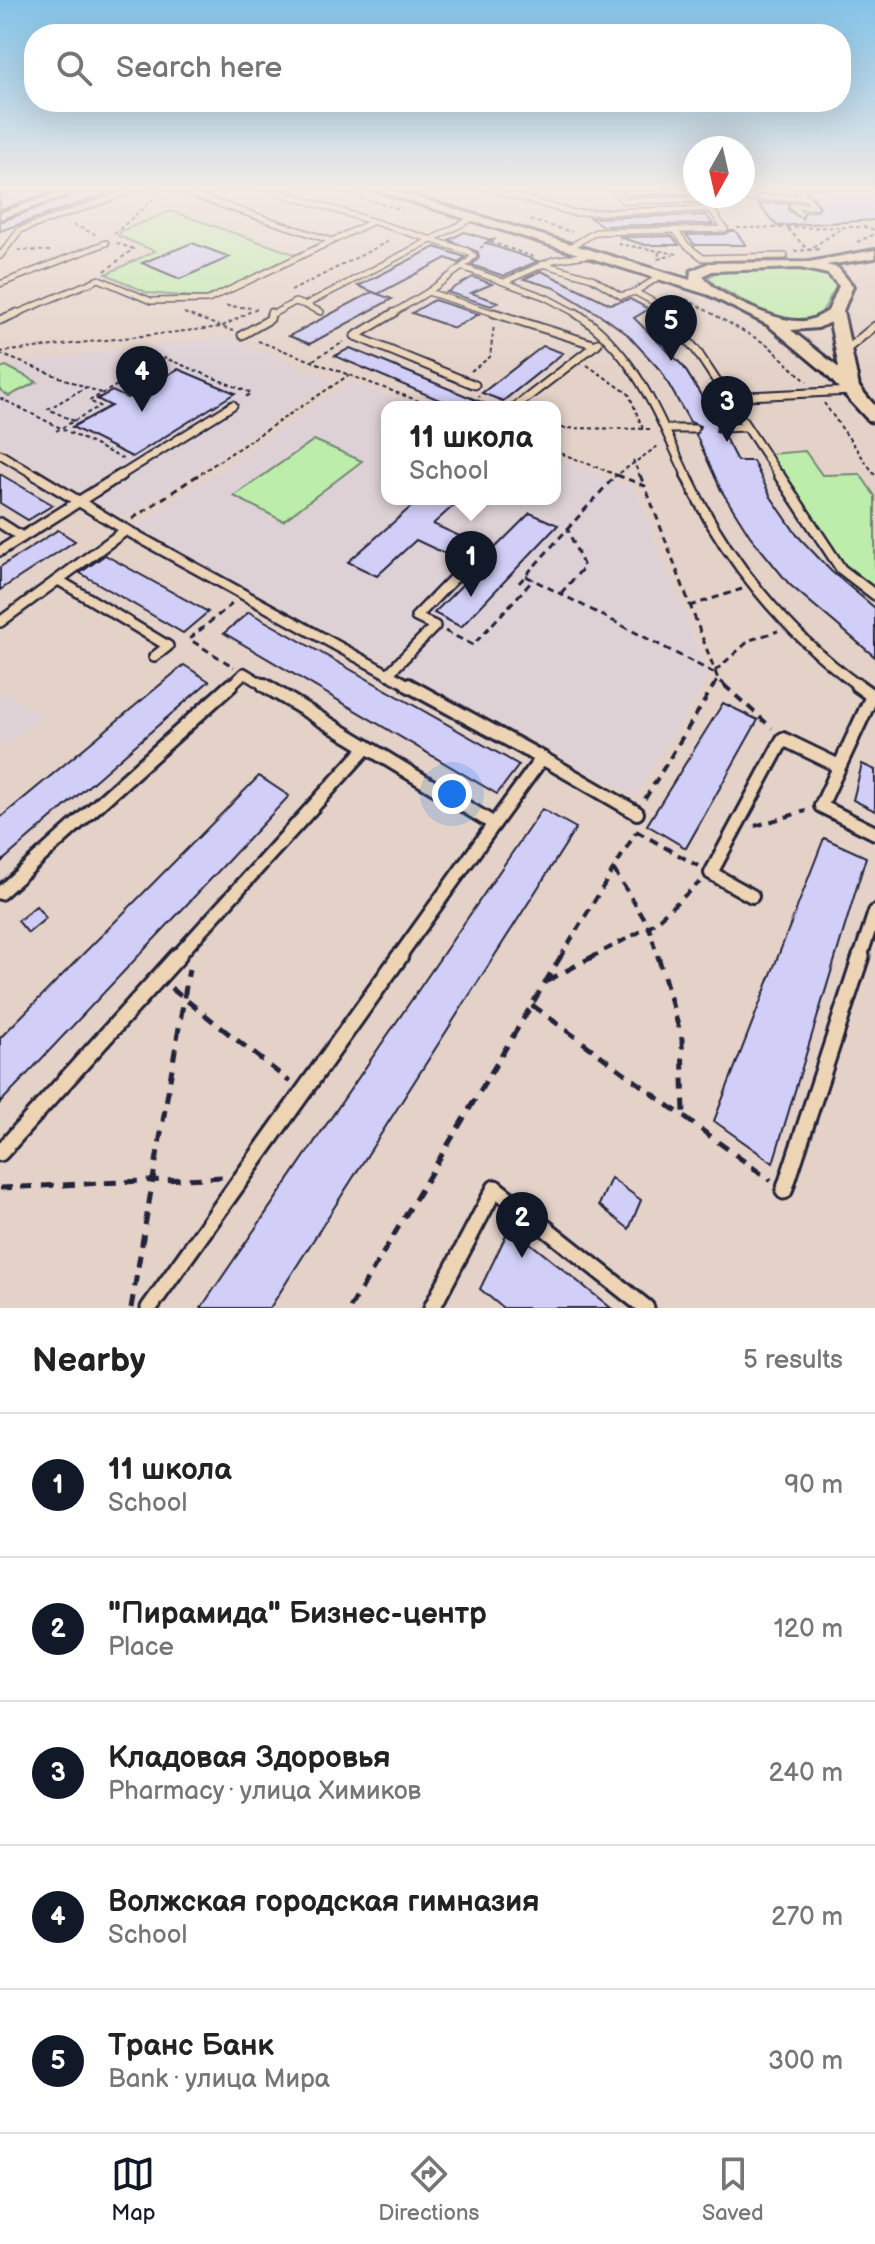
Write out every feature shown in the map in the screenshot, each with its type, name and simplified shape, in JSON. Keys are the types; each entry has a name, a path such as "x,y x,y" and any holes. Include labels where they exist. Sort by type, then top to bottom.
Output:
{"street":[{"path":"577,249 656,280 713,292"},
{"path":"597,255 709,267 800,264 865,270"},
{"path":"800,264 833,271 865,270"},
{"path":"709,267 696,274 697,281 760,316 807,347 853,388 875,417"},
{"path":"760,316 785,325 804,327 820,323 836,312 865,270"},
{"path":"836,312 842,353 853,388"}],"lane":[{"path":"0,284 90,249"},
{"path":"86,275 151,301 208,300 315,249"},
{"path":"305,305 410,249"},
{"path":"355,336 428,292 474,256 455,249"},
{"path":"691,249 703,258 785,256"},
{"path":"0,256 6,250"},
{"path":"504,282 546,263 597,255"},
{"path":"546,263 592,278 621,296 656,280"},
{"path":"462,267 565,308 606,337 638,373 669,429 693,492 753,586 793,626 874,697 821,806 875,833"},
{"path":"0,320 99,279"},
{"path":"428,292 596,345"},
{"path":"635,292 670,311"},
{"path":"242,335 270,319 271,313 295,302 321,312"},
{"path":"653,314 683,335 841,569 875,595"},
{"path":"842,353 875,326"},
{"path":"355,336 475,385"},
{"path":"523,401 606,337"},
{"path":"726,397 853,388"},
{"path":"0,551 233,405"},
{"path":"722,428 745,427"},
{"path":"669,429 694,429"},
{"path":"0,454 124,528 637,813"},
{"path":"0,523 22,537"},
{"path":"0,622 60,581 75,564 124,528"},
{"path":"388,674 435,626 416,617 459,573"},
{"path":"60,581 168,646 154,657"},
{"path":"0,893 244,673 494,824"},
{"path":"752,896 711,873 783,739 839,766"},
{"path":"0,1153 367,747"},
{"path":"149,1308 542,758"},
{"path":"784,1191 875,912"},
{"path":"432,1308 495,1188 646,1308"}],"path":[{"path":"284,294 372,249"},
{"path":"470,254 478,249"},
{"path":"512,249 546,263"},
{"path":"521,252 526,249"},
{"path":"6,250 54,251"},
{"path":"659,252 658,259 677,254"},
{"path":"656,280 757,338 789,362 816,393 875,475"},
{"path":"208,300 233,308 257,308"},
{"path":"0,353 221,327 270,301"},
{"path":"460,379 490,357 495,326 487,311"},
{"path":"221,327 419,401"},
{"path":"311,361 355,336"},
{"path":"0,353 102,394"},
{"path":"56,431 100,406 89,401 165,358 251,393 233,405"},
{"path":"578,359 629,394 643,429"},
{"path":"124,528 349,375"},
{"path":"74,421 48,409 86,387"},
{"path":"0,398 137,465"},
{"path":"561,428 669,429"},
{"path":"519,583 633,460 673,441"},
{"path":"561,453 645,486"},
{"path":"633,460 717,675"},
{"path":"561,593 584,567 568,530"},
{"path":"526,576 717,675 783,739"},
{"path":"435,626 473,645 534,579"},
{"path":"690,606 753,586"},
{"path":"244,594 189,639 244,673"},
{"path":"350,1308 614,870 636,832 633,818 717,675 750,640 793,626"},
{"path":"733,832 821,806"},
{"path":"546,982 649,927 711,873 636,832"},
{"path":"614,870 649,927 682,1039 684,1117"},
{"path":"131,1308 190,968"},
{"path":"158,978 303,1093"},
{"path":"532,1005 784,1191"},
{"path":"0,1188 244,1176"}],"shaded area":[{"path":"225,337 334,380 125,518 0,445 0,365"},
{"path":"350,381 402,401 381,401 381,505 561,505 561,460 636,489 709,676 635,796 134,528"},
{"path":"0,687 42,717 0,750"}],"green space":[{"path":"150,249 280,249 297,255 206,298 148,293 106,274 155,251"},
{"path":"810,268 829,273 838,283 818,319 805,322 764,312 714,285 709,277 718,271"},
{"path":"6,366 37,382 9,396 0,390 0,368"},
{"path":"314,440 362,461 283,521 234,496"},
{"path":"805,451 822,475 860,474 875,496 875,589 846,566 769,454"}],"building":[{"path":"177,249 208,249 230,257 180,279 142,263"},
{"path":"431,249 465,257 459,263 446,258 378,294 358,286"},
{"path":"471,249 503,249 538,261 504,276 472,265 479,258 478,252"},
{"path":"541,271 610,304 630,299 649,309 634,318 683,366 718,423 716,431 723,434 737,461 753,461 771,497 797,535 831,571 875,608 875,657 789,584 750,536 721,490 696,435 700,426 690,422 661,371 627,334 605,318 555,288 524,279"},
{"path":"473,277 492,284 471,293 498,302 491,306 447,292"},
{"path":"372,292 392,299 310,344 289,336"},
{"path":"434,300 479,314 454,328 412,313"},
{"path":"543,346 563,353 503,401 482,393"},
{"path":"350,348 478,401 442,401 335,356"},
{"path":"178,369 235,393 132,457 72,427 111,406 97,399 112,391 127,398"},
{"path":"0,474 53,505 28,520 0,503"},
{"path":"413,505 454,505 433,524 492,551 530,513 558,525 461,627 434,613 478,569 416,540 377,576 348,562"},
{"path":"58,530 75,541 0,590 0,567"},
{"path":"105,555 208,612 183,633 80,573"},
{"path":"249,612 519,765 497,794 224,633"},
{"path":"184,665 209,681 0,863 0,818"},
{"path":"723,703 758,720 686,848 647,825"},
{"path":"862,764 875,770 875,811 853,800"},
{"path":"259,776 289,796 0,1103 0,1038"},
{"path":"542,809 576,828 270,1308 201,1308"},
{"path":"824,838 866,857 773,1163 714,1121"},
{"path":"36,906 46,918 28,933 18,921"},
{"path":"611,1178 641,1200 629,1229 599,1205"},
{"path":"510,1227 611,1308 503,1308 480,1289"}],"place":[{"name":"Транс Банк","path":"671,361"},
{"name":"Волжская городская гимназия","path":"142,412"},
{"name":"Кладовая Здоровья","path":"727,442"},
{"name":"11 школа","path":"471,597"},
{"name":"\"Пирамида\" Бизнес-центр","path":"522,1258"}]}
